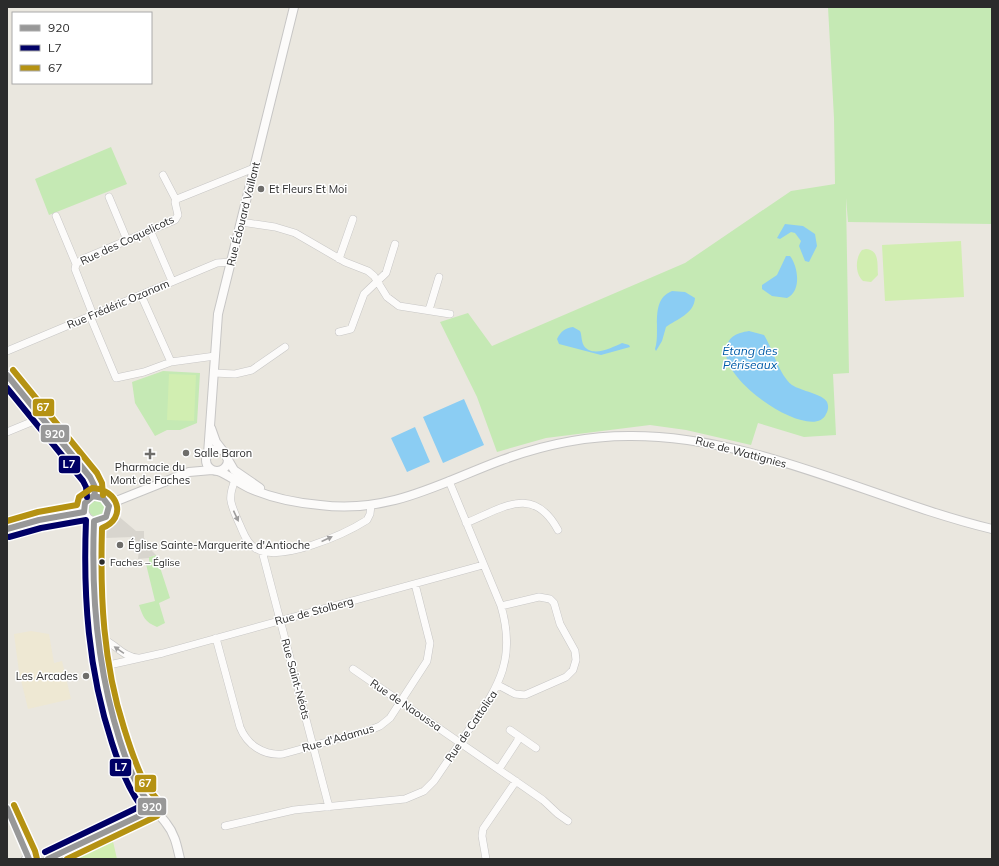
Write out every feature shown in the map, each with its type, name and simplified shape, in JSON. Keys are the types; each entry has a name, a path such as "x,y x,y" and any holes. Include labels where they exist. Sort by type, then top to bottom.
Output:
{"street":[{"name":"Rue Édouard Vaillant","path":"207,456 218,314 294,7"},
{"path":"163,175 176,200 254,168"},
{"path":"109,197 127,240"},
{"name":"Rue des Coquelicots","path":"76,264 83,258 175,220 178,215 176,200"},
{"path":"56,216 76,264 75,270 116,378 144,372 171,362 215,356"},
{"path":"339,259 353,219"},
{"path":"241,222 275,227 295,233 339,259 368,271 377,281 387,297 395,304 404,308 429,310 450,314"},
{"path":"150,230 172,281"},
{"path":"339,332 351,328 362,297 386,274 395,244"},
{"name":"Rue Frédéric Ozanam","path":"7,351 217,263 231,262"},
{"path":"429,310 439,277"},
{"path":"141,294 171,362"},
{"path":"214,373 235,374 252,370 285,347"},
{"path":"7,375 90,477 95,496"},
{"path":"7,432 41,418"},
{"name":"Rue Édouard Vaillant","path":"210,424 216,442 225,455"},
{"name":"Rue de Wattignies","path":"215,470 254,490 281,498 328,506 371,505 408,498 514,456 560,444 616,436 675,437 708,442 751,453 931,512 992,529"},
{"path":"109,504 189,472 201,465 207,456 214,450 225,455 226,466 215,470 204,469 189,472"},
{"name":"Rue de Wattignies","path":"225,455 231,467 244,478 258,487 281,498"},
{"path":"207,456 207,464 215,470"},
{"path":"235,480 230,492 230,502 248,542 256,549 262,551 287,551 315,545 367,520 370,514 371,505"},
{"name":"Rue de Cattolica","path":"225,826 290,811 398,800 416,795 427,788 434,781 498,685 504,668 507,647 505,620 501,606 449,481"},
{"path":"95,496 103,498 109,504 110,510 106,518 100,521 94,521 87,517 84,512 86,501 95,496"},
{"path":"466,523 510,505 527,502 545,511 558,530"},
{"path":"7,529 84,512"},
{"path":"94,521 93,588 96,637 100,667 112,714 135,782 141,795 166,822 174,836 180,859"},
{"name":"Rue Saint-Néots","path":"262,551 329,807"},
{"name":"Rue de Stolberg","path":"100,667 144,658 483,565"},
{"name":"Rue d'Adamus","path":"216,638 240,727 250,742 258,749 273,754 283,754 314,746 376,729 387,721 423,669 430,652 429,638 415,584"},
{"path":"498,685 518,695 528,695 566,677 573,670 576,660 575,652 560,624 554,603 550,599 539,597 501,606"},
{"name":"Rue de Stolberg","path":"96,637 103,639 129,656 144,658"},
{"name":"Rue de Naoussa","path":"353,669 547,802 556,812 568,821"},
{"path":"510,730 536,748"},
{"path":"499,769 520,737"},
{"path":"486,859 482,836 484,829 516,781"},
{"path":"7,808 29,859"},
{"path":"48,859 154,809"}],"shaded area":[{"path":"112,515 117,515 136,531 144,531 144,538 149,542 149,548 156,555 149,558 138,559 140,542 134,542 133,537 105,538 102,542 96,543 99,528 109,521"},
{"path":"31,631 49,634 54,663 62,661 71,699 28,709 19,672 14,634"}],"green space":[{"path":"828,7 992,7 992,224 848,222 846,198 849,373 833,374 836,435 804,437 758,423 751,445 686,430 650,425 546,438 497,452 477,397 440,322 468,313 492,346 685,263 791,191 835,184 834,118"},
{"path":"111,147 127,184 49,215 35,179"},
{"path":"961,241 964,297 885,301 882,245"},
{"path":"866,249 874,252 877,259 878,275 871,282 863,281 857,270 858,257 862,250"},
{"path":"163,371 200,373 197,423 180,430 167,430 155,436 135,403 132,382"},
{"path":"169,374 196,375 194,421 167,420"},
{"path":"97,499 103,502 106,508 103,514 97,517 91,514 88,508 91,502"},
{"path":"156,555 170,598 159,603 165,623 157,627 145,619 139,605 155,601 146,564 149,563 149,557"},
{"path":"112,837 117,859 64,859 84,848"}],"water":[{"path":"785,224 803,226 815,234 817,246 809,262 805,261 799,246 801,241 795,233 791,232 780,239 777,238"},
{"path":"786,256 790,256 793,260 797,272 797,284 795,290 792,295 787,298 772,296 762,289 762,285 777,275"},
{"path":"672,291 685,292 695,298 694,304 684,316 666,327 662,341 656,351 657,317 660,301 665,295"},
{"path":"573,327 580,331 584,346 592,351 603,350 622,343 629,345 630,347 601,355 559,344 557,339 560,334 565,329"},
{"name":"Étang des Périseaux","path":"749,331 764,335 787,381 796,387 825,399 828,410 827,413 818,421 805,421 788,416 770,406 753,393 739,379 729,364 726,351 727,346 728,342 733,336"},
{"path":"464,399 484,445 443,463 423,417"},
{"path":"415,427 430,462 407,472 391,438"}],"transit line":[{"name":"67","path":"13,370 97,473 102,483 103,495"},
{"name":"920","path":"7,375 90,477 94,485 95,496"},
{"name":"L7","path":"7,388 83,481 86,487 87,497"},
{"name":"67","path":"7,521 38,512 77,505 79,497 92,488 108,493 113,498 116,505 117,511 115,518 102,528 102,579 104,629 107,654 117,704 134,757 146,785 160,803 162,810 157,816 67,859"},
{"name":"920","path":"48,859 154,809 138,786 126,760 112,714 101,660 95,605 93,549 94,521 106,517 109,506 103,498 93,496 85,503 84,512"},
{"name":"920","path":"7,529 39,520 84,512"},
{"name":"L7","path":"9,537 41,528 86,520 85,577 89,633 97,688 112,743 124,776 141,806 45,852"},
{"name":"67","path":"14,805 35,851 37,859"},
{"name":"920","path":"7,808 29,859"}],"place":[{"name":"Et Fleurs Et Moi","path":"261,189"},
{"name":"Salle Baron","path":"186,453"},
{"name":"Pharmacie du Mont de Faches","path":"150,454"},
{"name":"Église Sainte-Marguerite d'Antioche","path":"120,545"},
{"name":"Faches – Église","path":"102,562"},
{"name":"Les Arcades","path":"86,676"}]}
